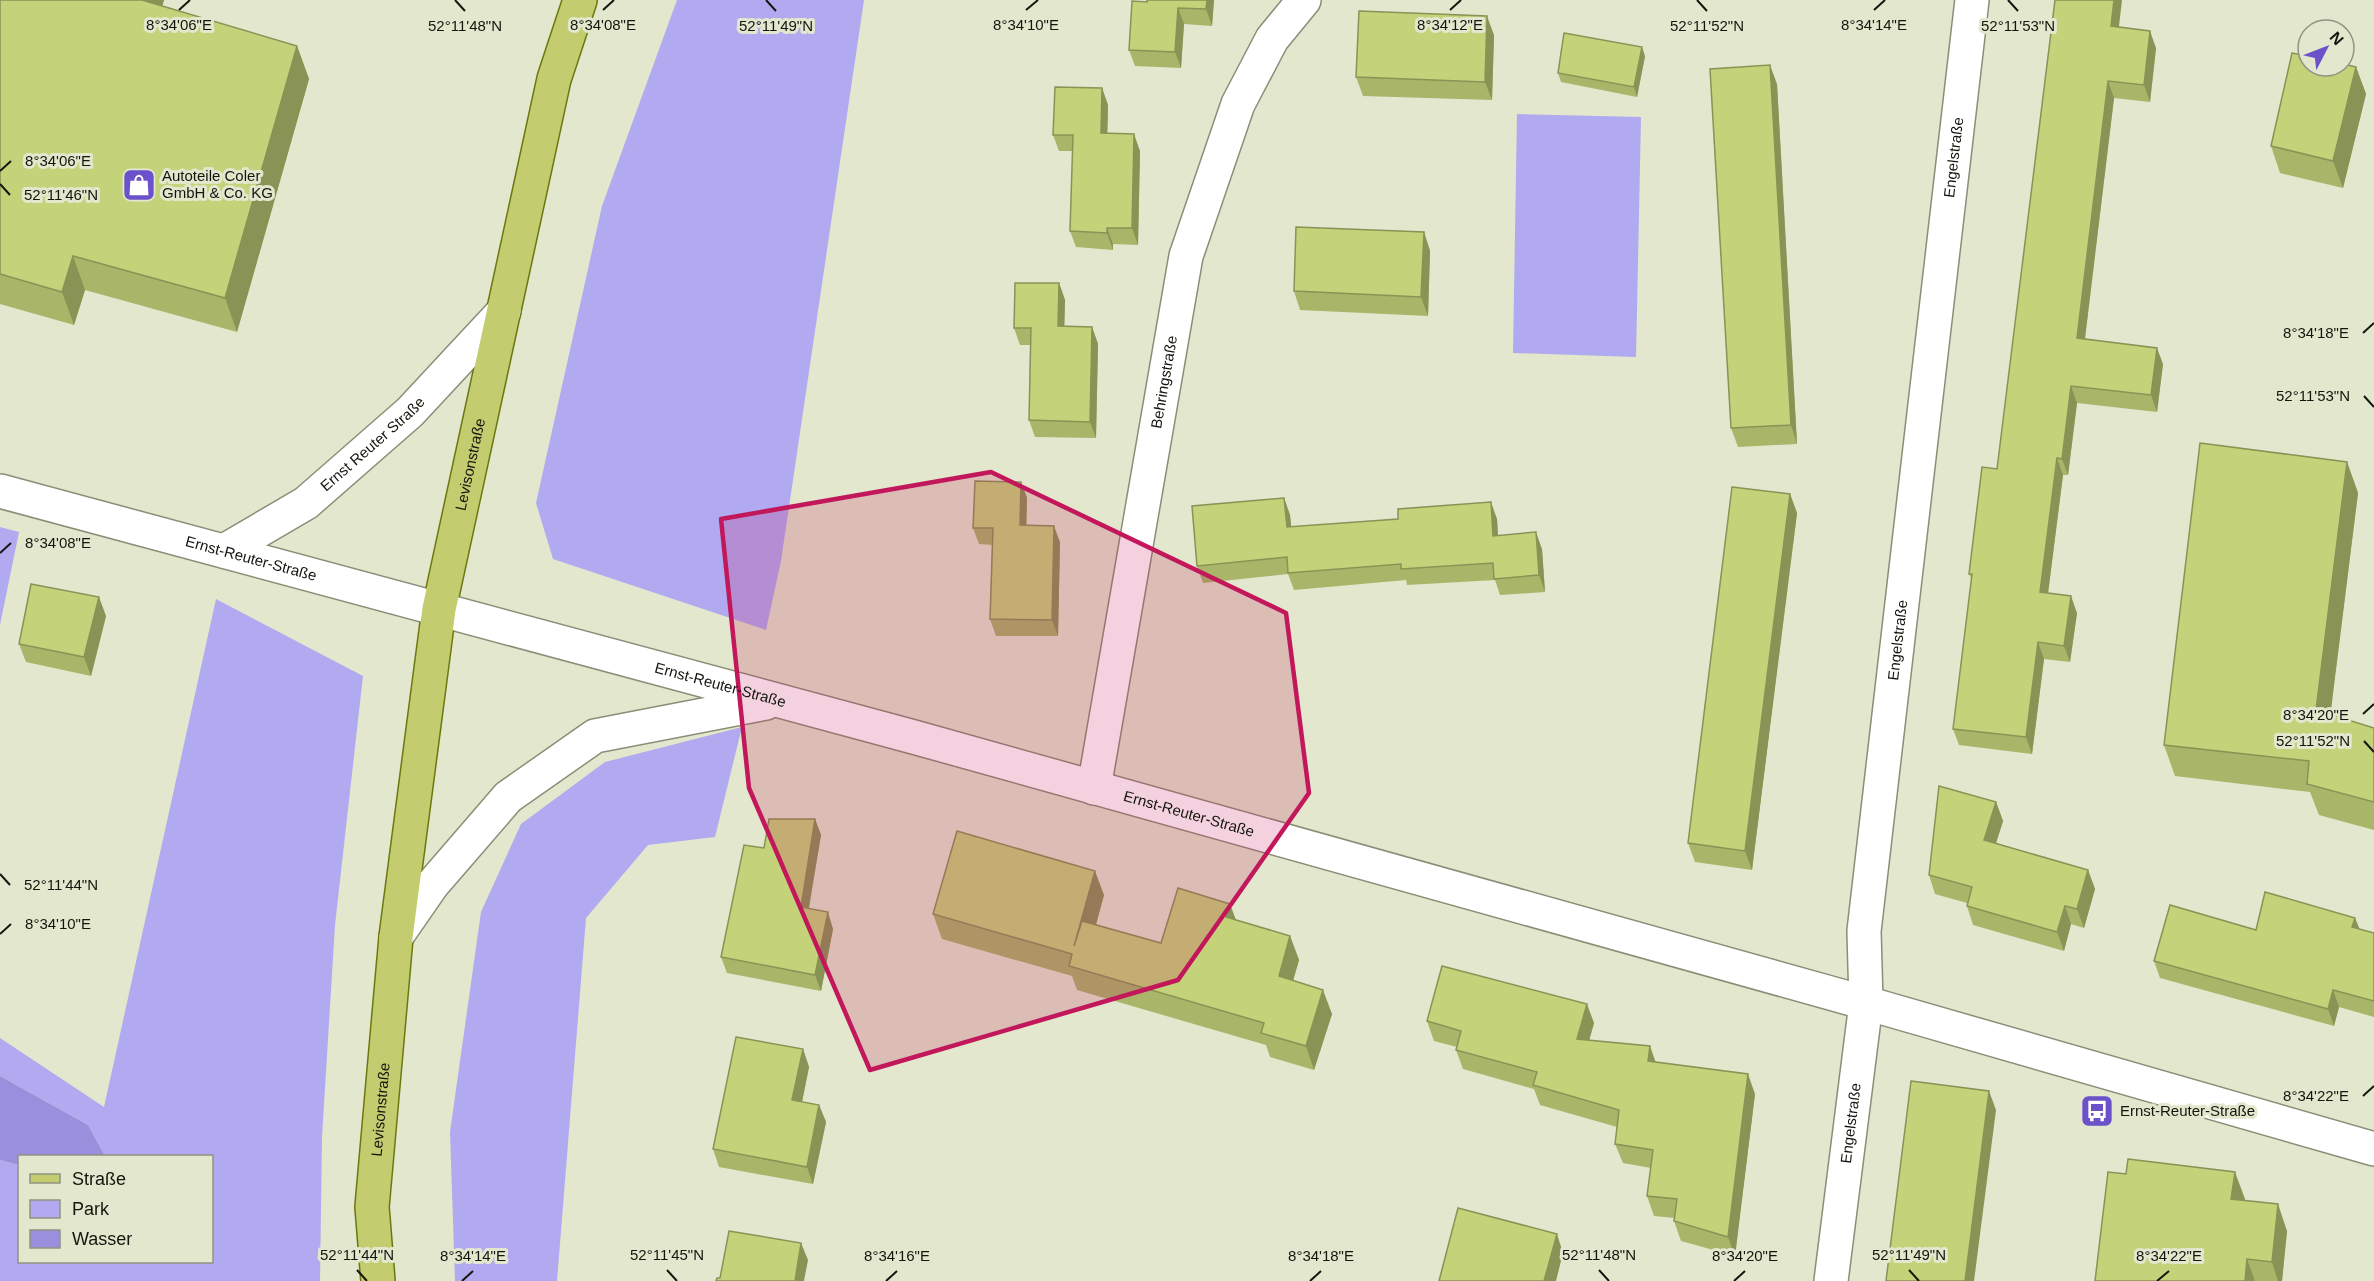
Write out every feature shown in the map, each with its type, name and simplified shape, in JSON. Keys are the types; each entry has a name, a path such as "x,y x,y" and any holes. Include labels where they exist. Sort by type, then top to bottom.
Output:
{"main road":[{"name":"Levisonstraße","path":"378,1281 372,1207 396,937 440,609 554,79 580,0"}],"street":[{"name":"Behringstraße","path":"1094,788 1186,256 1238,104 1272,39 1304,0"},
{"name":"Engelstraße","path":"1831,1281 1866,1003 1864,931 1972,0"},
{"name":"Ernst Reuter Straße","path":"224,551 306,503 410,412 504,312"},
{"name":"Ernst-Reuter-Straße","path":"0,491 1094,788 1866,1003 2374,1149"},
{"name":"Levisonstraße","path":"396,937 432,885 508,797 596,736 774,701"}],"highlighted area":[{"path":"991,472 1286,613 1309,793 1178,980 870,1070 749,788 721,519"}],"green space":[{"path":"677,0 864,0 781,561 766,630 553,559 536,503 602,206"},
{"path":"1517,114 1641,117 1636,357 1513,353"},
{"path":"0,527 19,532 0,625"},
{"path":"216,599 363,676 335,925 322,1137 320,1281 0,1281 0,1160 18,1165 18,1263 213,1263 213,1155 104,1155 88,1125 0,1076 0,1038 104,1107"},
{"path":"742,727 715,837 648,845 586,918 557,1281 455,1281 450,1132 481,912 521,824 605,762"}],"water":[{"path":"0,1076 88,1125 104,1155 18,1155 18,1165 0,1160"}],"building":[{"name":"Autoteile Coler GmbH & Co. KG","path":"0,0 142,0 297,46 225,298 73,256 62,292 0,274"},
{"path":"1147,0 1207,0 1206,9 1178,8 1175,52 1129,50 1132,1 1147,2"},
{"path":"2055,0 2114,0 2111,26 2150,31 2144,85 2108,81 2077,338 2157,348 2151,395 2071,386 2062,459 2057,458 2040,592 2071,596 2064,646 2038,642 2026,737 1953,729 1972,574 1969,574 1982,467 1997,469"},
{"path":"1359,11 1487,16 1485,82 1356,77"},
{"path":"1564,33 1642,47 1634,87 1558,73"},
{"path":"2292,53 2296,54 2296,78 2353,78 2333,161 2271,146"},
{"path":"1770,65 1791,425 1731,428 1710,69"},
{"path":"1055,87 1102,88 1101,133 1134,134 1132,228 1107,228 1107,233 1070,231 1073,135 1053,135"},
{"path":"1296,227 1424,232 1421,297 1294,291"},
{"path":"1015,283 1059,283 1058,326 1092,327 1090,422 1029,420 1031,328 1014,328"},
{"path":"2200,443 2347,462 2316,710 2374,728 2374,802 2307,784 2309,761 2164,745"},
{"path":"975,481 1021,482 1020,525 1054,526 1052,620 990,619 993,528 973,528"},
{"path":"1732,487 1790,494 1745,851 1688,843"},
{"path":"1284,498 1287,527 1398,519 1398,509 1491,502 1493,536 1536,532 1539,575 1494,579 1493,563 1401,569 1401,564 1288,573 1287,557 1197,566 1192,506"},
{"path":"31,584 99,597 84,657 19,644"},
{"path":"1939,786 1996,802 1984,840 2088,870 2077,909 2065,906 2057,932 1967,906 1972,887 1929,875"},
{"path":"769,819 815,819 801,907 828,912 815,975 721,957 744,845 764,848"},
{"path":"957,831 1095,871 1074,946 1082,921 1161,943 1178,888 1230,904 1226,917 1290,936 1279,976 1323,990 1306,1046 1261,1033 1264,1023 1069,966 1072,954 933,914"},
{"path":"2265,892 2355,918 2352,927 2374,933 2374,1001 2333,990 2328,1009 2154,961 2170,905 2256,930"},
{"path":"1442,966 1587,1004 1577,1039 1650,1046 1648,1061 1748,1074 1728,1237 1674,1221 1677,1199 1647,1196 1653,1150 1615,1144 1619,1110 1533,1085 1537,1072 1456,1050 1461,1031 1427,1021"},
{"path":"736,1037 803,1049 792,1100 819,1105 807,1167 713,1149"},
{"path":"1911,1081 1989,1091 1965,1281 1886,1281"},
{"path":"2128,1159 2235,1172 2231,1199 2278,1204 2272,1262 2247,1259 2245,1281 2095,1281 2108,1172 2126,1174"},
{"path":"1458,1208 1557,1234 1544,1281 1439,1281"},
{"path":"729,1231 801,1243 795,1281 716,1281 720,1278"}],"place":[{"name":"Autoteile Coler GmbH & Co. KG","path":"139,185"},
{"name":"Ernst-Reuter-Straße","path":"2097,1111"}]}
